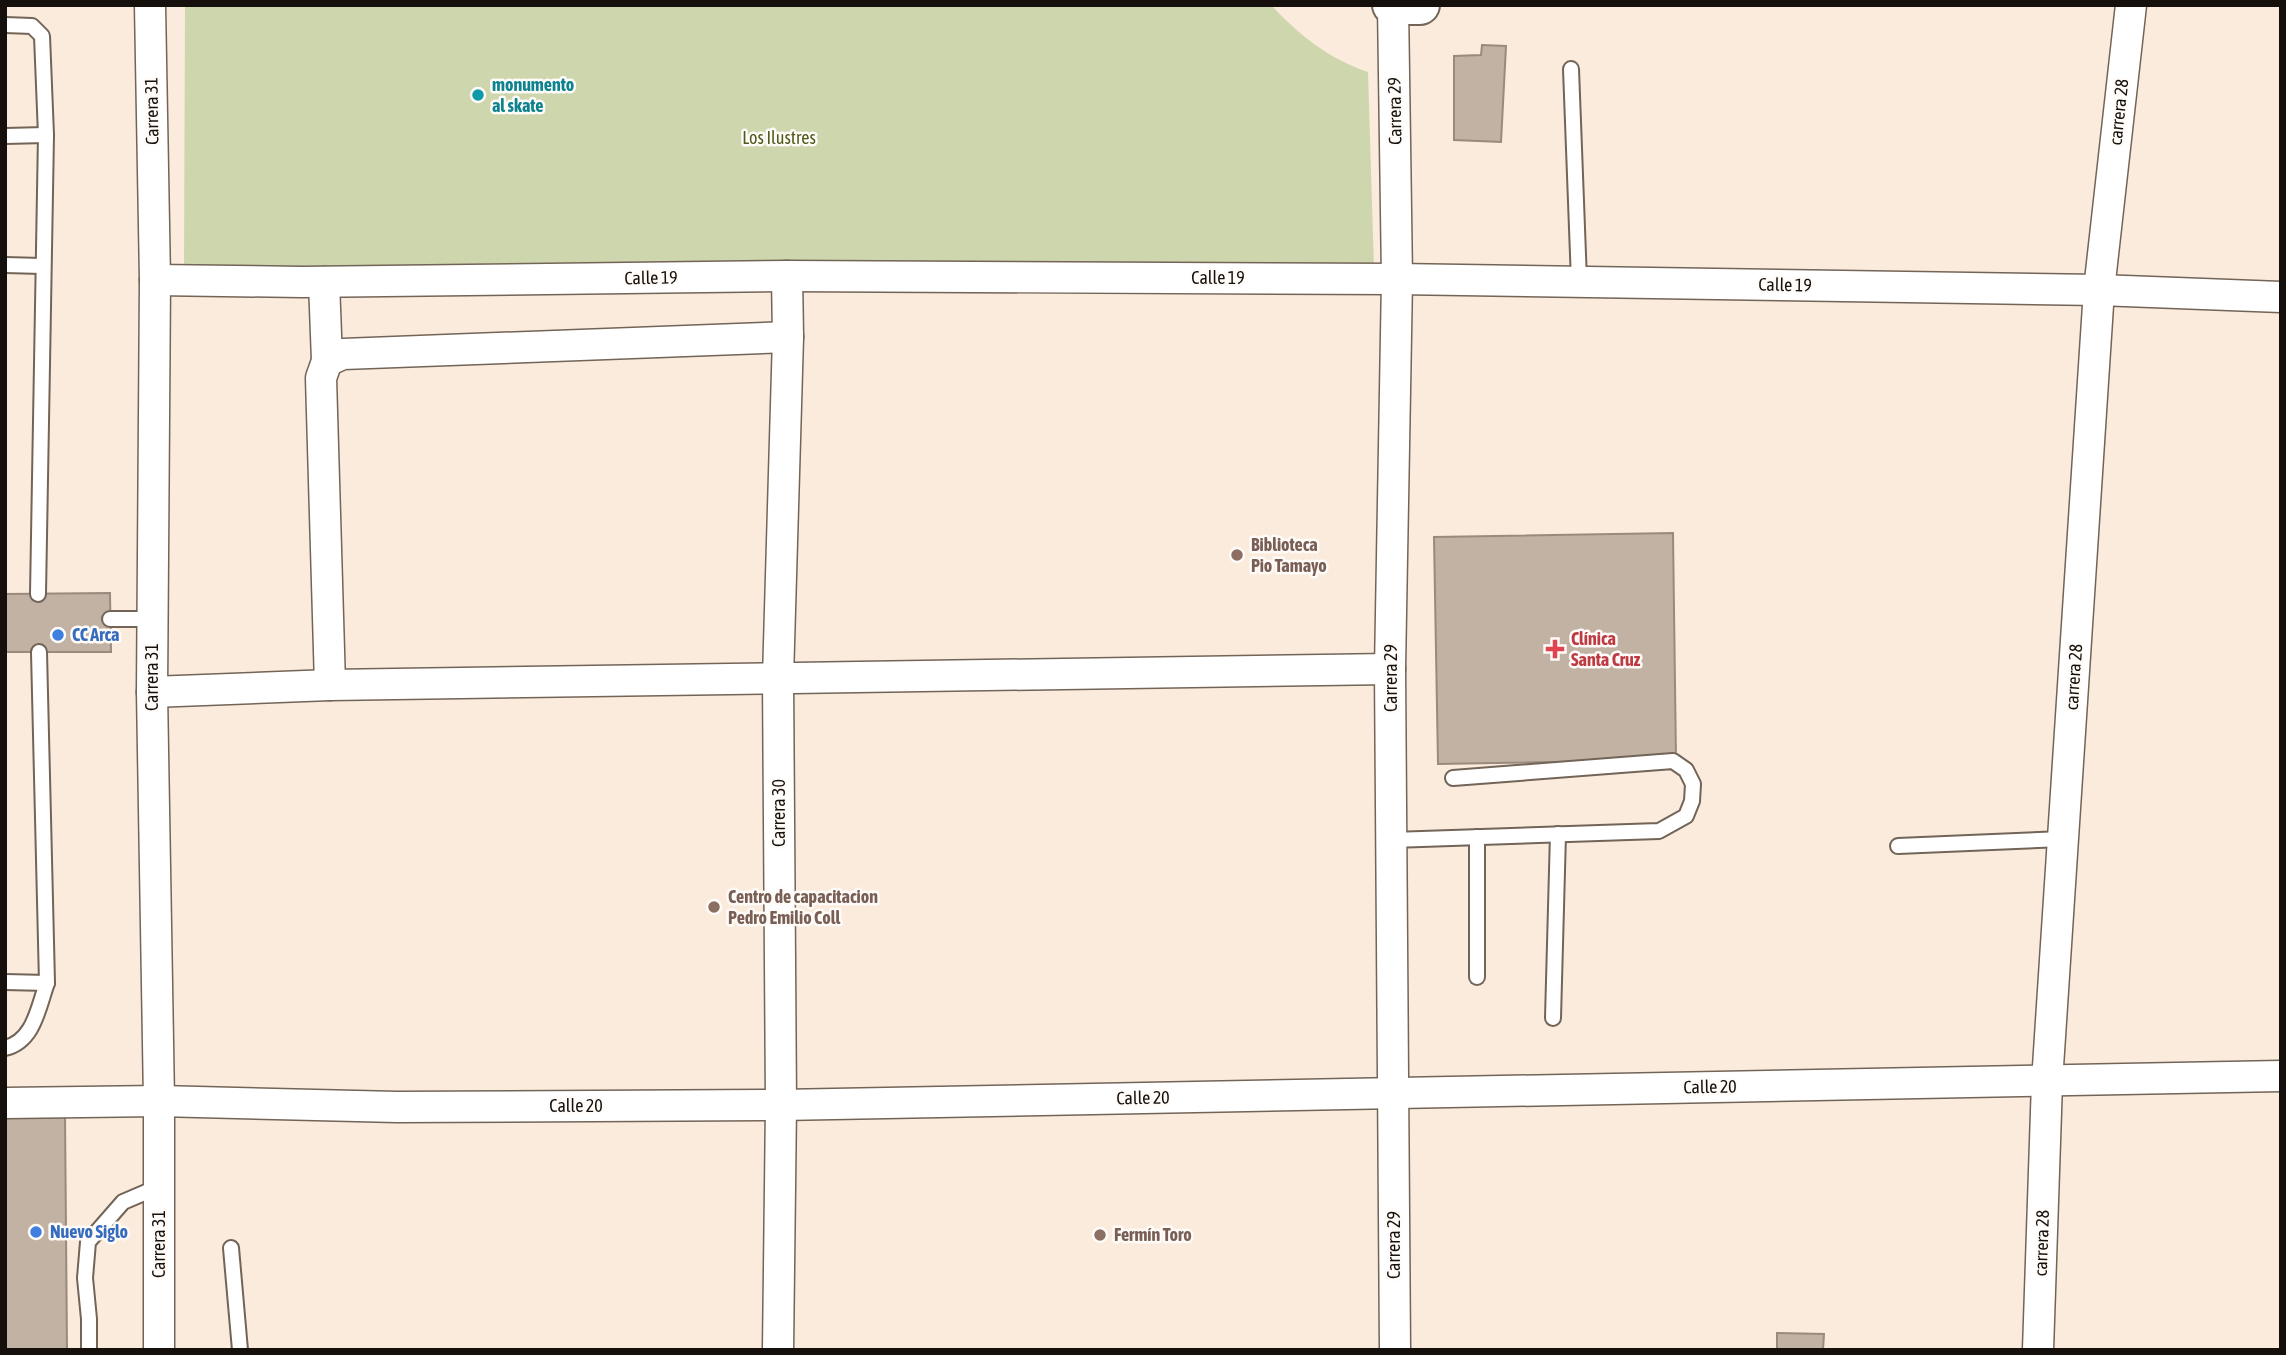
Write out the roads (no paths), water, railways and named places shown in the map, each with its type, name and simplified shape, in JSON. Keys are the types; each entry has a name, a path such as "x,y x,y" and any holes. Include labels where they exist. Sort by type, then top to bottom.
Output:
{"main road":[{"path":"1393,5 1420,5"}],"street":[{"name":"Carrera 31","path":"150,5 155,280 152,692 159,1101 159,1350"},
{"name":"Carrera 29","path":"1393,5 1397,279 1390,669 1395,1350"},
{"name":"carrera 28","path":"2038,1350 2047,1082 2099,290 2131,5"},
{"name":"Calle 19","path":"155,280 324,282 786,276 1397,279 2099,290 2281,297"},
{"name":"Carrera 30","path":"778,1350 781,1105 778,678 788,337 786,276"},
{"path":"324,282 327,361 321,378 330,685"},
{"path":"327,361 343,354 788,337"},
{"path":"152,692 330,685 1390,669"},
{"name":"Calle 20","path":"5,1103 159,1101 397,1107 781,1105 2281,1076"}],"lane":[{"path":"5,25 32,26 42,36 46,135 38,594"},
{"path":"1571,69 1579,281"},
{"path":"5,136 46,135"},
{"path":"5,265 43,266"},
{"path":"110,619 152,619"},
{"path":"5,1048 17,1045 30,1032 47,983 39,652"},
{"path":"1392,839 1659,831 1686,816 1692,801 1693,784 1686,770 1673,761 1452,778"},
{"path":"1553,1018 1558,834"},
{"path":"1477,837 1477,977"},
{"path":"1898,846 2063,839"},
{"path":"5,982 47,983"},
{"path":"89,1350 85,1278 88,1242 122,1202 158,1187"},
{"path":"231,1248 240,1350"}],"place":[{"name":"monumento al skate","path":"478,95"},
{"name":"Biblioteca Pio Tamayo","path":"1237,555"},
{"name":"CC Arca","path":"58,635"},
{"name":"Clínica Santa Cruz","path":"1555,649"},
{"name":"Centro de capacitacion Pedro Emilio Coll","path":"714,907"},
{"name":"Nuevo Siglo","path":"36,1232"},
{"name":"Fermín Toro","path":"1100,1235"}],"park label":[{"name":"Los Ilustres","path":"779,138"}]}
